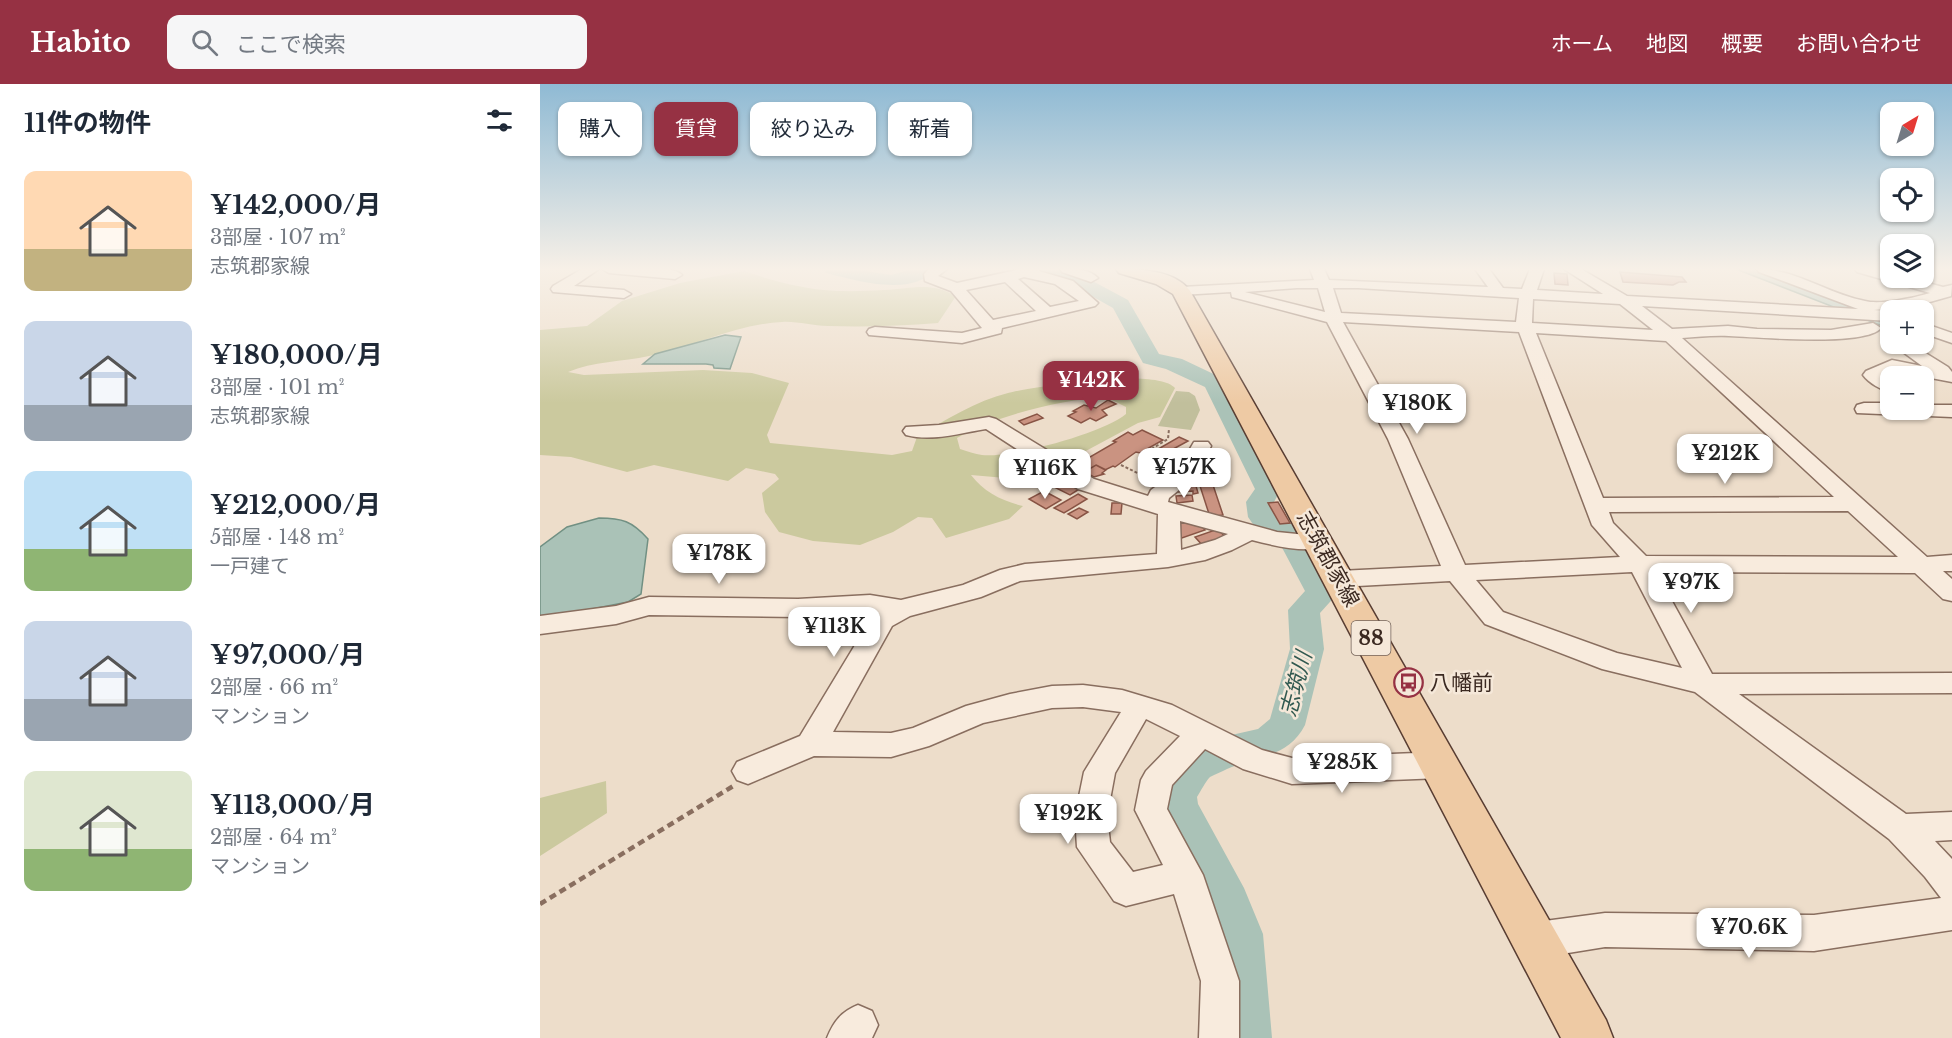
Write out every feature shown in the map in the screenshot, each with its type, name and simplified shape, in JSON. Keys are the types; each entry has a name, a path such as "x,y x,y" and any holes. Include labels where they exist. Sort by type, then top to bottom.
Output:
{"main road":[{"name":"志筑郡家線","path":"1193,314 1312,542 1338,579 1537,940 1588,1038"}],"street":[{"path":"875,332 962,338 995,330 978,314"},
{"path":"989,326 1045,314"},
{"path":"1317,314 1334,318 1669,335 1728,331 1757,334 1831,335 1880,328"},
{"path":"1334,314 1398,439 1456,573 1494,618 1612,662 1704,684 1952,682"},
{"path":"1522,314 1525,328 1603,525 1640,564 1704,684 1901,829 1937,866 1952,886"},
{"path":"1640,314 1669,335 1952,593"},
{"path":"1838,314 1880,326"},
{"path":"1934,320 1952,322"},
{"path":"1934,332 1952,338"},
{"path":"1934,350 1952,356"},
{"path":"1916,354 1952,377"},
{"path":"1880,371 1872,375 1880,380"},
{"path":"1934,373 1952,377"},
{"path":"1864,408 1880,409"},
{"path":"1934,410 1952,411"},
{"path":"913,431 939,431 989,423 1078,480 1104,491 1277,539 1312,542"},
{"path":"1169,559 1163,508 1159,495 1185,476 1191,457"},
{"path":"1595,505 1855,504"},
{"path":"540,625 616,615 649,606 798,608 870,603 898,608 983,588 1008,575 1022,572 1169,559 1218,547 1249,532"},
{"path":"1338,579 1640,564 1921,565 1952,563"},
{"path":"811,744 882,620 898,608"},
{"path":"748,771 811,744 891,745 918,738 976,714 1052,696 1083,696 1122,701 1162,713 1254,760 1293,771 1441,765"},
{"path":"1139,706 1100,772 1091,816 1094,847 1126,890 1186,875"},
{"path":"1209,737 1157,780 1151,810 1186,875 1220,981 1219,1038"},
{"path":"1901,829 1952,826"},
{"path":"1537,940 1605,930 1814,933 1952,913"}],"path":[{"path":"1143,454 1168,439 1169,429"},
{"path":"1121,465 1143,476"},
{"path":"540,904 720,795 736,784 748,771"}],"shaded area":[{"path":"604,314 944,314 938,323 897,326 822,326 788,322 765,324 732,331 666,352 587,366 568,372 584,375 703,370 752,373 789,383 767,435 770,443 892,455 912,451 917,437 973,406 1008,393 1044,386 1122,379 1164,382 1175,388 1160,417 1138,423 1041,475 1017,479 971,475 994,495 1023,506 1009,519 946,538 932,518 918,517 893,532 860,545 813,541 779,532 765,512 762,493 779,479 775,474 746,468 728,481 654,465 627,472 571,457 540,455 540,330 587,326","holes":["1108,398 1126,407 1126,414 1079,436 1014,453 977,454 960,449 957,438 1010,416 1072,401"]},
{"path":"1850,314 1871,314 1880,317 1880,325"},
{"path":"725,335 741,337 730,369 714,368 713,365 706,364 643,364 655,354"},
{"path":"1176,391 1189,392 1195,396 1200,410 1191,430 1158,426"},
{"path":"599,518 626,522 637,528 648,539 641,594 628,602 540,619 540,547 567,527"},
{"path":"606,781 607,813 540,856 540,798"}],"building":[{"path":"1108,400 1116,404 1102,410 1107,415 1096,421 1090,418 1081,423 1068,416 1084,405 1096,408"},
{"path":"1037,414 1043,418 1024,425 1019,421"},
{"path":"1142,430 1163,440 1140,453 1136,452 1115,467 1105,470 1096,465 1084,472 1069,464 1080,458 1085,460 1116,442 1113,441 1128,432 1133,435"},
{"path":"1179,437 1188,441 1175,448 1179,450 1173,454 1169,452 1162,456 1153,452"},
{"path":"1096,465 1106,470 1102,473 1104,474 1094,477 1084,472"},
{"path":"1209,468 1214,483 1201,484 1196,470"},
{"path":"1065,480 1081,488 1070,495 1054,487"},
{"path":"1192,483 1196,486 1198,493 1178,492 1177,487 1180,484"},
{"path":"1213,485 1223,515 1210,517 1200,486"},
{"path":"1044,491 1061,500 1046,509 1029,499"},
{"path":"1078,494 1087,499 1064,513 1054,508"},
{"path":"1192,495 1193,501 1177,503 1176,496"},
{"path":"1278,502 1290,523 1280,524 1268,503"},
{"path":"1112,503 1122,503 1121,514 1111,514"},
{"path":"1079,508 1088,512 1077,519 1068,514"},
{"path":"1184,520 1200,524 1205,530 1176,540 1174,523"},
{"path":"1218,529 1226,538 1203,546 1195,537"}],"waterway":[{"name":"志筑川","path":"1126,314 1151,358 1174,364 1214,383 1268,489 1260,502 1262,517 1288,534 1322,593 1304,610 1307,649 1287,725 1277,736 1265,742 1240,747 1197,766 1177,794 1178,806 1228,903 1240,934 1247,1038"}],"place":[{"name":"八幡前","path":"1409,683"}]}
